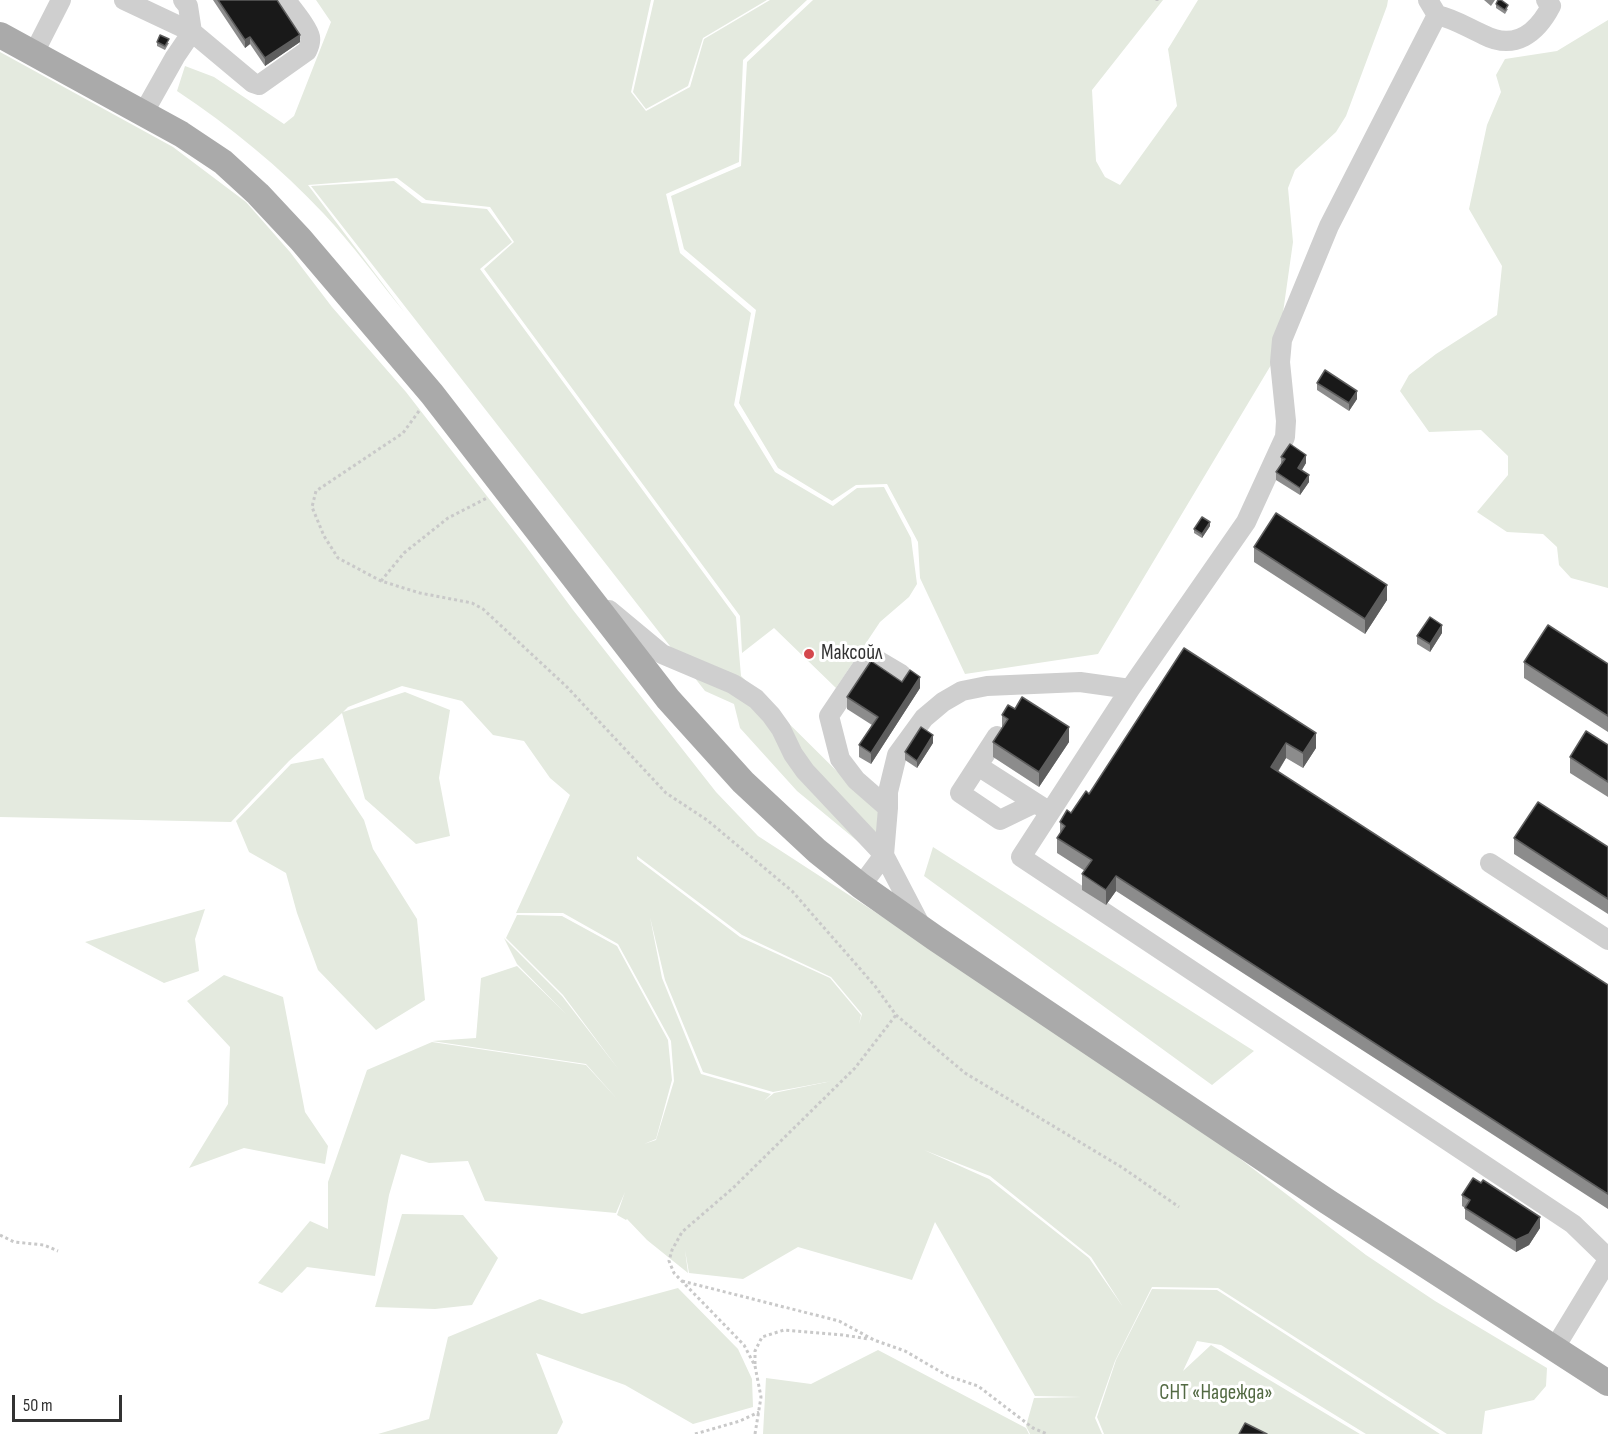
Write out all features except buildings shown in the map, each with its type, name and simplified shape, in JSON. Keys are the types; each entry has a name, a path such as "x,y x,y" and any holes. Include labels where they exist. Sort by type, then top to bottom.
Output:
{"main road":[{"path":"0,35 144,112 223,162 258,194 301,240 432,394 668,699 719,757 793,830 861,886 922,929 1338,1208 1608,1383"}],"lane":[{"path":"34,53 61,0"},
{"path":"124,0 192,32 253,83 259,85 307,51 310,44 308,31 286,0"},
{"path":"144,112 192,32 188,6 183,0"},
{"path":"1546,0 1551,6 1544,20 1518,41 1486,37 1433,8 1329,226 1282,340 1280,362 1286,421 1285,437 1246,522 1130,689 1042,807 1020,856 1573,1224 1608,1259 1554,1349"},
{"path":"578,583 662,654 733,684 756,699 771,714 805,771 884,855 922,929"},
{"path":"888,808 856,780 840,759 829,716 866,661 874,658 902,674"},
{"path":"861,886 884,855 888,792 897,755 924,718 943,702 962,691 987,686 1080,682 1130,689"},
{"path":"998,736 960,793 1000,820 1042,807"},
{"path":"978,766 1042,807"},
{"path":"1490,863 1608,940"}],"path":[{"path":"432,394 403,433 316,491 312,507 324,536 338,558 381,581 420,593 472,603 483,609 567,687 666,793 707,820 792,891 875,986 896,1015 965,1073 1123,1168 1179,1207"},
{"path":"381,581 404,553 448,518 506,489"},
{"path":"755,1366 744,1345 674,1273 669,1261 682,1232 734,1188 855,1068 896,1015"},
{"path":"0,1235 14,1242 44,1245 58,1251"},
{"path":"682,1281 838,1321 874,1340 904,1351 948,1376 978,1386 1033,1428 1047,1434"},
{"path":"755,1434 760,1397 755,1366 756,1351 762,1336 784,1330 874,1340"},
{"path":"695,1434 759,1412"}],"green space":[{"path":"316,0 651,0 631,92 646,111 690,87 704,39 770,0 807,0 743,60 739,162 666,194 680,253 751,313 734,405 775,472 833,506 857,488 884,487 911,538 917,584 909,597 880,622 836,688 774,628 742,653 740,616 484,269 514,242 490,207 426,200 397,178 308,185 405,313 345,238 308,197 254,148 177,91 185,66 214,77 284,124 294,116 331,22"},
{"path":"654,0 767,0 703,38 688,86 646,109 633,92"},
{"path":"813,0 1163,0 1092,90 1096,161 1105,177 1120,185 1177,106 1168,49 1198,0 1388,0 1346,116 1336,132 1295,170 1288,188 1293,242 1277,355 1098,654 965,674 920,578 918,542 887,484 856,485 832,501 778,468 739,403 756,310 684,249 671,196 741,166 747,62"},
{"path":"1608,20 1608,588 1571,578 1559,565 1557,547 1543,534 1507,532 1477,512 1508,475 1508,456 1481,430 1429,432 1400,391 1409,375 1436,354 1497,315 1502,266 1469,209 1487,125 1501,92 1496,75 1505,59 1557,51"},
{"path":"0,52 173,147 246,202 290,252 332,307 406,392 716,792 758,836 1154,1093 1366,1255 1435,1301 1547,1368 1546,1386 1534,1400 1485,1411 1482,1434 1447,1434 1218,1288 1152,1287 1115,1361 1095,1418 1102,1434 1030,1434 1026,1426 1034,1398 1082,1397 1035,1396 935,1222 912,1280 798,1247 743,1279 689,1273 685,1250 688,1273 647,1240 627,1219 617,1215 625,1192 616,1213 485,1201 468,1161 429,1163 401,1154 389,1195 375,1276 307,1267 282,1293 258,1283 310,1221 328,1229 328,1182 367,1070 432,1042 586,1065 618,1100 586,1064 432,1041 476,1038 481,978 517,966 566,1014 517,964 504,938 562,996 619,1070 563,995 506,938 517,915 562,916 617,946 668,1040 672,1080 656,1139 644,1144 656,1140 674,1081 671,1041 618,944 563,913 516,913 570,795 550,778 524,741 493,735 462,701 402,686 348,707 343,712 405,692 450,710 439,778 450,836 416,844 365,799 342,713 289,761 231,822 0,817","holes":["637,856 742,935 831,977 862,1014 859,1024 861,1015 830,978 740,937 637,859","650,917 665,980 703,1072 773,1092 832,1081 774,1093 764,1101 771,1094 701,1074 662,978","924,1150 990,1176 1091,1257 1123,1307 1089,1258 989,1179"]},
{"path":"394,181 422,203 487,209 512,242 480,269 736,617 741,676 880,814 873,854 797,791 740,728 734,704 705,691 311,186"},
{"path":"323,758 364,820 373,849 417,919 425,1000 376,1030 318,970 297,913 286,873 249,852 236,821 291,764"},
{"path":"933,847 1254,1051 1212,1085 924,876"},
{"path":"205,909 195,939 199,971 164,983 85,942"},
{"path":"224,975 283,997 305,1112 328,1146 325,1164 244,1148 189,1168 228,1104 230,1047 187,1001"},
{"path":"402,1214 463,1215 498,1258 472,1305 435,1309 375,1307"},
{"path":"678,1288 738,1349 752,1379 753,1407 693,1424 625,1385 536,1353 563,1422 557,1434 378,1434 429,1419 448,1337 540,1299 582,1314"},
{"name":"СНТ «Надежда»","path":"1152,1289 1217,1290 1440,1434 1366,1434 1221,1345 1197,1341 1183,1371 1211,1345 1360,1434 1104,1434 1097,1417 1116,1360"},
{"path":"878,1350 1026,1428 1029,1434 763,1434 766,1378 811,1384"}],"place":[{"name":"Максойл","path":"809,654"}]}
